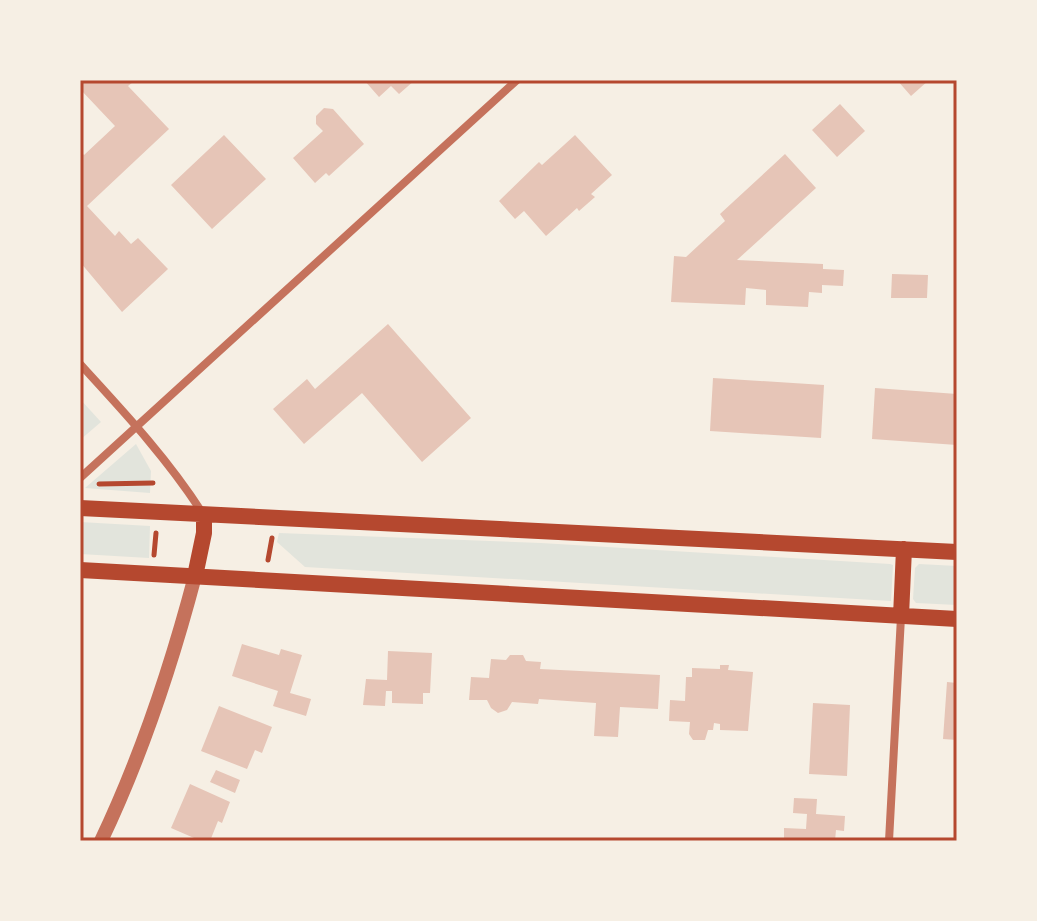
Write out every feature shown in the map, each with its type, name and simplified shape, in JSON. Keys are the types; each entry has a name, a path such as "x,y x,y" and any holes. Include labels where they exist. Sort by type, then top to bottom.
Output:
{"main road":[{"path":"80,508 957,552"},
{"path":"195,576 204,533 204,515"},
{"path":"901,616 904,549"},
{"path":"80,570 957,619"}],"street":[{"path":"80,478 517,80"},
{"path":"80,364 139,426 204,515"},
{"path":"101,841 128,783 169,674 195,576"},
{"path":"889,841 901,616"}],"path":[{"path":"94,483 153,483"},
{"path":"154,560 156,522"},
{"path":"267,565 274,530"}],"shaded area":[{"path":"80,399 101,422 80,440"},
{"path":"136,444 151,471 150,493 85,488"},
{"path":"80,522 150,526 149,558 80,554"},
{"path":"279,533 541,543 890,564 893,565 891,601 305,567 277,542"},
{"path":"919,564 957,566 957,605 916,603 913,599 915,568"}],"building":[{"path":"80,80 131,80 133,82 128,86 169,129 87,206 115,236 119,231 131,244 138,238 168,269 122,312 80,262 80,151 84,155 115,126 80,89"},
{"path":"364,80 415,80 399,94 391,86 379,97"},
{"path":"897,80 929,80 911,96"},
{"path":"840,104 865,131 837,157 812,130"},
{"path":"324,108 333,109 364,144 329,176 326,173 315,183 293,158 323,131 316,124 316,116"},
{"path":"224,135 266,179 212,229 171,185"},
{"path":"575,135 612,175 591,194 595,197 579,211 577,208 546,236 524,211 515,219 499,201 539,162 542,165"},
{"path":"785,154 816,188 737,260 823,264 823,269 844,270 843,286 822,285 822,293 809,292 808,307 766,305 766,290 746,288 745,305 671,302 674,256 686,257 725,221 720,214"},
{"path":"892,274 928,275 927,298 891,298"},
{"path":"388,324 471,418 422,462 362,393 304,444 273,409 307,379 315,389"},
{"path":"713,378 824,385 821,438 710,431"},
{"path":"875,388 957,394 957,445 872,439"},
{"path":"242,644 279,655 281,649 302,655 290,693 311,699 306,716 273,706 278,691 232,676"},
{"path":"388,651 432,653 430,693 423,693 423,704 392,703 392,691 386,691 385,706 363,705 366,679 387,680"},
{"path":"510,655 523,655 526,661 541,662 540,669 660,675 658,709 620,707 618,737 594,736 596,703 539,699 538,704 512,702 507,710 498,713 487,700 469,700 471,677 489,678 491,659 506,660"},
{"path":"720,665 729,665 728,670 753,672 748,731 720,730 720,724 714,723 705,740 693,740 689,734 690,722 669,721 670,700 685,701 686,677 692,677 692,668 720,669"},
{"path":"947,682 957,683 957,740 943,739"},
{"path":"813,703 850,705 847,776 809,774"},
{"path":"219,706 272,727 262,753 255,750 247,769 201,751"},
{"path":"216,770 240,780 235,793 210,782"},
{"path":"190,784 230,802 222,823 218,821 210,841 201,841 171,828"},
{"path":"794,798 817,799 816,814 845,816 844,831 836,830 835,841 784,841 784,828 806,829 807,814 793,813"}]}
